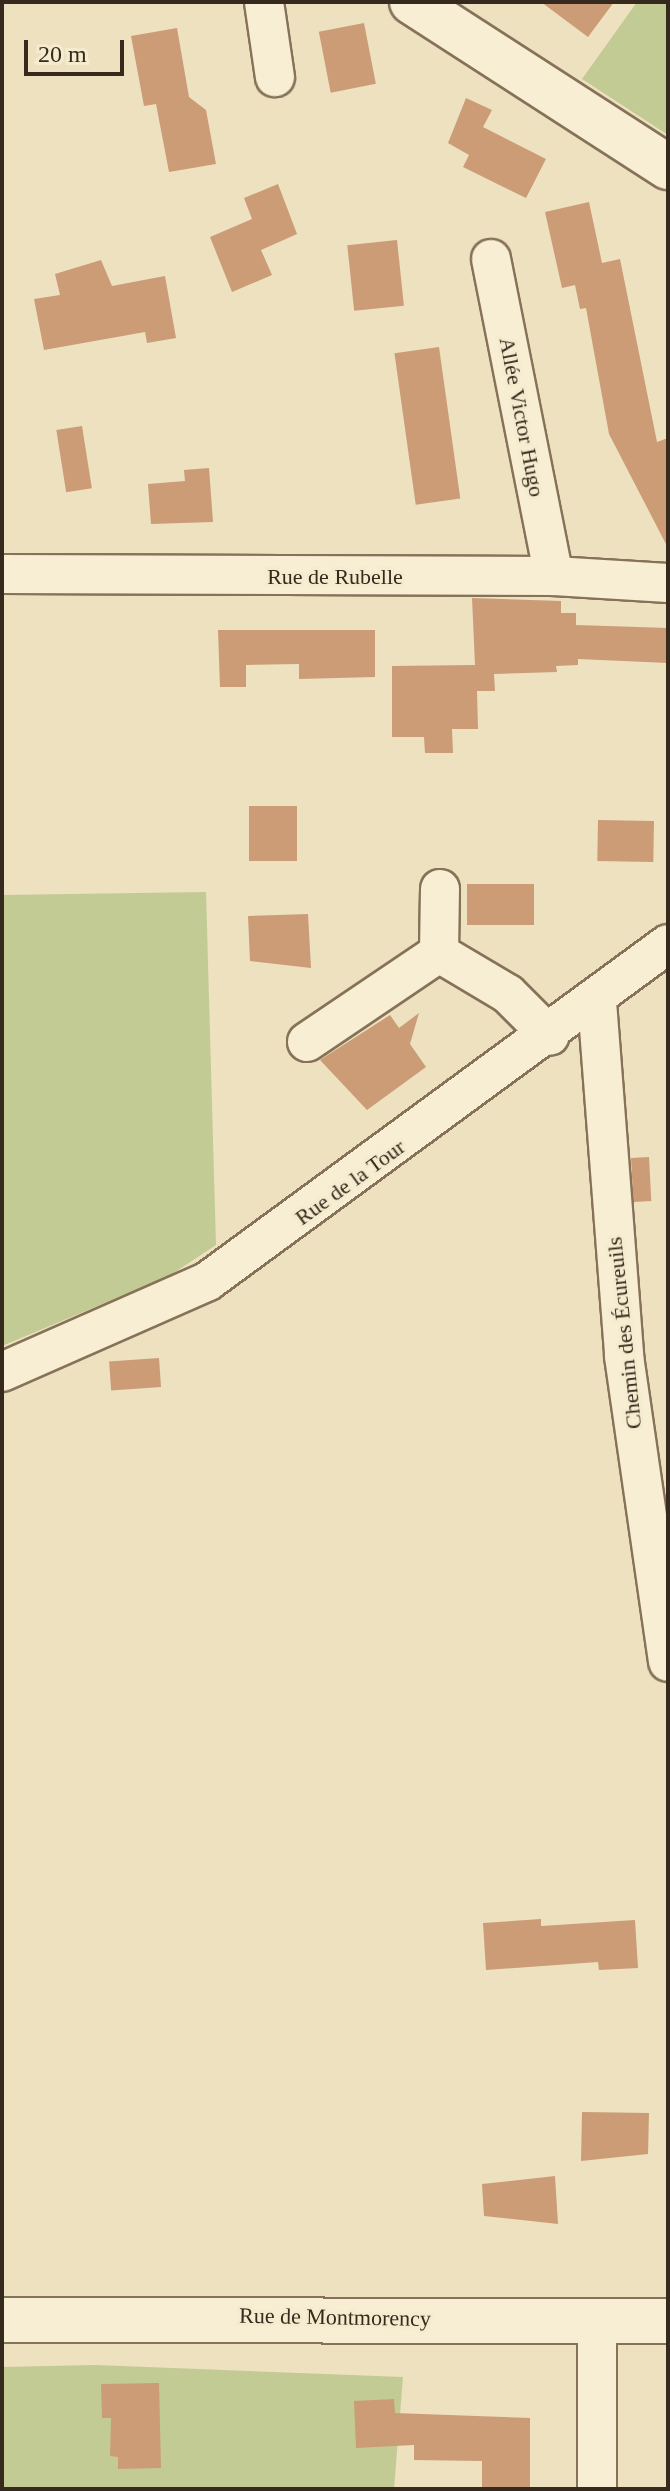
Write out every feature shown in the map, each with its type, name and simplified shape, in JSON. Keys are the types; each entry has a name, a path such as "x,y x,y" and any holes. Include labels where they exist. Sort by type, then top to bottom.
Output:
{"street":[{"path":"264,2 275,77"},
{"path":"412,2 668,167"},
{"name":"Allée Victor Hugo","path":"491,259 554,576"},
{"name":"Rue de Rubelle","path":"2,574 554,576 668,583"},
{"path":"439,953 440,889"},
{"name":"Rue de la Tour","path":"2,1372 208,1281 597,1002 650,975 668,944"},
{"path":"439,953 508,994 550,1036"},
{"path":"307,1042 439,953"},
{"name":"Chemin des Écureuils","path":"597,1002 624,1356 668,1662"},
{"name":"Rue de Montmorency","path":"2,2320 668,2321"},
{"path":"597,2320 597,2489"}],"green space":[{"path":"637,2 668,2 668,135 582,79"},
{"path":"206,892 216,1245 169,1276 2,1346 2,895"},
{"path":"96,2365 403,2377 394,2489 2,2489 2,2367"}],"building":[{"path":"541,2 614,2 588,37"},
{"path":"364,23 376,84 331,93 319,32"},
{"path":"177,28 189,97 206,110 216,164 169,172 156,104 144,106 131,36"},
{"path":"466,98 492,110 483,127 546,159 526,198 463,167 469,155 448,143"},
{"path":"278,184 297,234 261,250 272,275 232,292 210,237 252,219 244,198"},
{"path":"589,202 602,263 620,259 657,442 668,438 668,548 609,434 586,308 580,309 575,285 562,288 545,212"},
{"path":"397,240 404,306 354,311 347,245"},
{"path":"101,260 112,286 165,276 176,338 147,343 145,332 44,350 34,299 60,295 55,274"},
{"path":"439,347 460,499 416,505 394,353"},
{"path":"82,426 92,488 66,492 56,430"},
{"path":"209,468 213,522 151,524 148,484 185,481 184,470"},
{"path":"472,598 561,601 561,613 576,613 576,625 668,628 668,663 578,659 578,665 556,666 557,672 494,674 495,691 477,691 478,729 452,729 453,753 425,753 424,737 392,737 392,666 475,665"},
{"path":"218,630 375,630 375,677 299,679 299,664 246,665 246,687 220,687"},
{"path":"249,806 297,806 297,861 249,861"},
{"path":"598,820 654,821 653,862 597,861"},
{"path":"467,884 534,884 534,925 467,925"},
{"path":"308,914 311,968 250,961 248,916"},
{"path":"419,1013 410,1044 426,1067 367,1110 320,1060 390,1015 399,1028"},
{"path":"649,1157 651,1201 633,1202 631,1158"},
{"path":"159,1358 161,1387 111,1390 109,1361"},
{"path":"541,1919 541,1926 635,1920 638,1968 599,1970 598,1962 486,1970 483,1923"},
{"path":"582,2112 649,2113 648,2154 581,2161"},
{"path":"555,2176 558,2224 484,2216 482,2184"},
{"path":"159,2383 161,2468 118,2469 118,2457 110,2456 111,2418 102,2418 101,2384"},
{"path":"394,2399 395,2413 530,2418 530,2489 482,2489 482,2461 414,2460 414,2445 356,2448 354,2401"}]}
